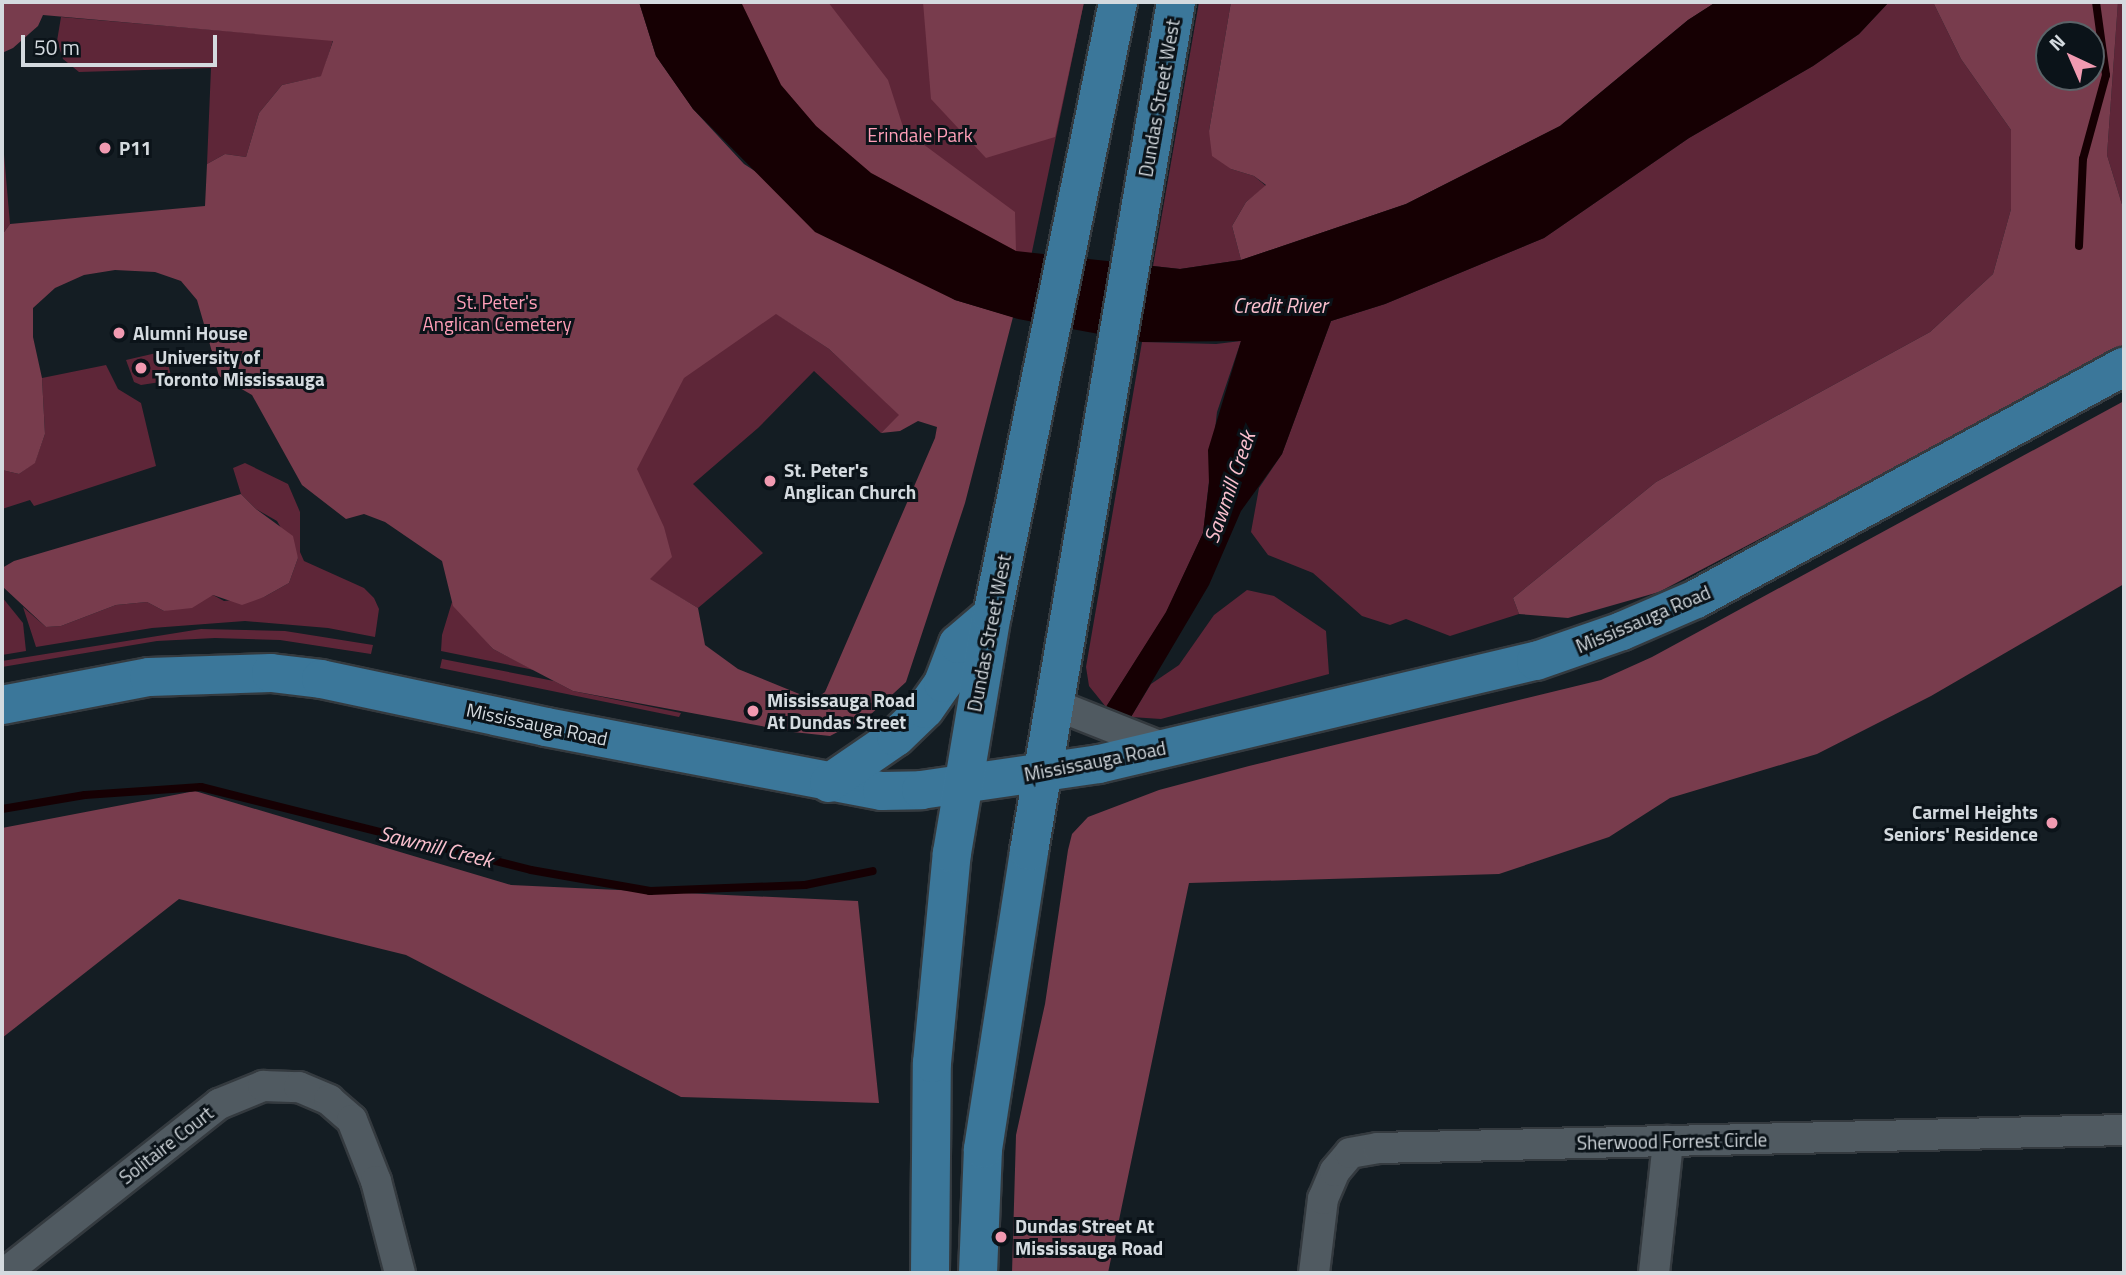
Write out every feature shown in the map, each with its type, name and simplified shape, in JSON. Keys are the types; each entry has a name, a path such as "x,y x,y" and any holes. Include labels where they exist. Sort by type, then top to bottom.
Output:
{"main road":[{"name":"Dundas Street West","path":"930,1273 934,1036 950,869 962,784 992,615 1118,2"},
{"name":"Dundas Street West","path":"978,1273 983,1149 1044,772 1176,2"},
{"name":"Mississauga Road","path":"2,705 149,677 271,673 321,679 882,791 921,790 1044,772 1164,748 1536,661 1622,631 1696,599 2124,367"},
{"path":"829,782 896,737 925,709 943,683 958,645 992,615"}],"street":[{"path":"1056,705 1164,748"},
{"name":"Solitaire Court","path":"5,1273 219,1104 263,1086 299,1087 329,1100 352,1120 376,1181 400,1273"},
{"name":"Sherwood Forrest Circle","path":"1314,1273 1323,1199 1335,1171 1350,1153 1378,1148 2124,1130"},
{"path":"1654,1273 1668,1141"}],"green space":[{"path":"2,2 639,2 656,56 693,109 744,164 955,300 1013,317 965,503 906,682 870,715 830,736 793,732 573,691 493,649 453,606 442,561 385,522 364,514 346,519 302,485 252,395 219,376 197,300 181,281 155,272 115,270 84,275 55,288 33,308 33,337 42,378 45,434 35,463 19,474 2,470 2,235 10,224 205,206 207,164 225,154 246,157 259,113 282,85 321,76 333,41 43,15 38,26 13,48 2,53","holes":["776,314 829,349 899,415 881,433 900,431 918,421 937,427 935,438 825,692 814,700 738,669 705,645 698,608 650,579 672,557 664,527 637,469 684,378"]},
{"name":"Erindale Park","path":"639,2 1084,2 1018,319"},
{"path":"741,2 828,2 888,80 904,130 1015,212 1016,251 871,173 816,126 781,85"},
{"path":"923,2 1084,2 1055,137 986,158 931,99"},
{"path":"1199,2 1231,2 1209,131 1231,169 1254,176 1266,186 1246,202 1232,226 1241,260 1180,269 1153,266"},
{"path":"1231,2 1716,2 1688,20 1560,126 1406,204 1241,260 1232,226 1246,202 1266,185 1254,176 1231,169 1212,156 1209,131"},
{"path":"1889,2 1933,2 1961,59 2011,130 2011,209 1993,274 1930,332 1656,482 1513,598 1519,614 1450,636 1406,619 1390,625 1362,616 1313,573 1268,555 1251,532 1259,488 1282,454 1331,321 1385,304 1544,238 1689,138 1813,66 1859,34"},
{"path":"1933,2 2118,2 2107,155 2124,211 2124,347 1659,592 1568,618 1519,614 1513,598 1656,482 1930,332 1993,274 2011,209 2011,130 1961,59"},
{"path":"2118,2 2124,2 2124,211 2107,155"},
{"path":"61,17 333,40 322,76 282,85 259,113 246,157 225,154 207,164 211,68 79,72 63,59 57,41"},
{"name":"St. Peter's Anglican Cemetery","path":"389,54 829,349 900,415 881,433 814,371 758,428 693,484 763,553 698,608 386,426"},
{"path":"2,131 10,224 2,235"},
{"path":"1241,341 1217,412 1203,533 1166,613 1106,707 1089,686 1086,667 1142,342 1216,344"},
{"path":"165,351 171,376 167,381 141,385 134,382 126,360"},
{"path":"106,365 118,389 141,403 156,466 34,506 30,500 2,509 2,470 19,474 35,462 45,434 42,378"},
{"path":"2124,401 2124,584 1931,696 1817,754 1670,798 1609,837 1499,874 1189,883 1108,1273 1012,1273 1016,1135 1045,1004 1068,850 1072,834 1088,817 1159,790 1601,680 1652,657"},
{"path":"245,463 288,484 300,512 300,552 304,561 364,588 374,598 379,609 375,637 328,628 245,621 152,628 36,647 23,607 46,627 61,626 116,605 147,602 164,611 213,595 224,601 264,597 289,583 298,558 277,521 256,509 241,494 233,468"},
{"path":"241,494 256,509 293,536 298,558 289,583 264,597 242,605 213,595 192,608 164,611 147,602 116,605 61,626 46,627 3,587 2,568 14,561"},
{"path":"1247,590 1274,596 1326,631 1329,674 1161,719 1131,717 1151,684 1179,665 1214,615"},
{"path":"2,597 23,623 26,651 2,655"},
{"path":"452,602 493,649 534,670 441,651 442,635"},
{"path":"201,629 285,631 373,645 371,654 280,640 215,638 157,641 2,667 2,661"},
{"path":"442,659 554,681 573,691 681,713 679,717 440,668"},
{"path":"195,791 511,885 858,901 879,1103 681,1097 406,955 179,899 2,1038 2,828"}],"water":[{"name":"Credit River","path":"639,2 741,2 781,85 816,126 871,173 1016,251 1180,269 1241,260 1406,204 1560,126 1688,20 1716,2 1889,2 1859,34 1813,66 1689,138 1544,238 1385,304 1331,321 1282,454 1241,511 1209,585 1131,717 1106,707 1166,612 1203,533 1209,483 1208,450 1241,341 1142,342 1018,319 955,300 815,232 693,109 656,56"}],"waterway":[{"path":"2079,246 2083,159 2106,75 2096,2"},
{"name":"Sawmill Creek","path":"2,809 85,795 201,787 531,870 650,891 805,885 873,871"}],"place":[{"name":"P11","path":"105,148"},
{"name":"Alumni House","path":"119,333"},
{"name":"University of Toronto Mississauga","path":"141,368"},
{"name":"St. Peter's Anglican Church","path":"770,481"},
{"name":"Mississauga Road At Dundas Street","path":"753,711"},
{"name":"Carmel Heights Seniors' Residence","path":"2052,823"},
{"name":"Dundas Street At Mississauga Road","path":"1001,1237"}]}
